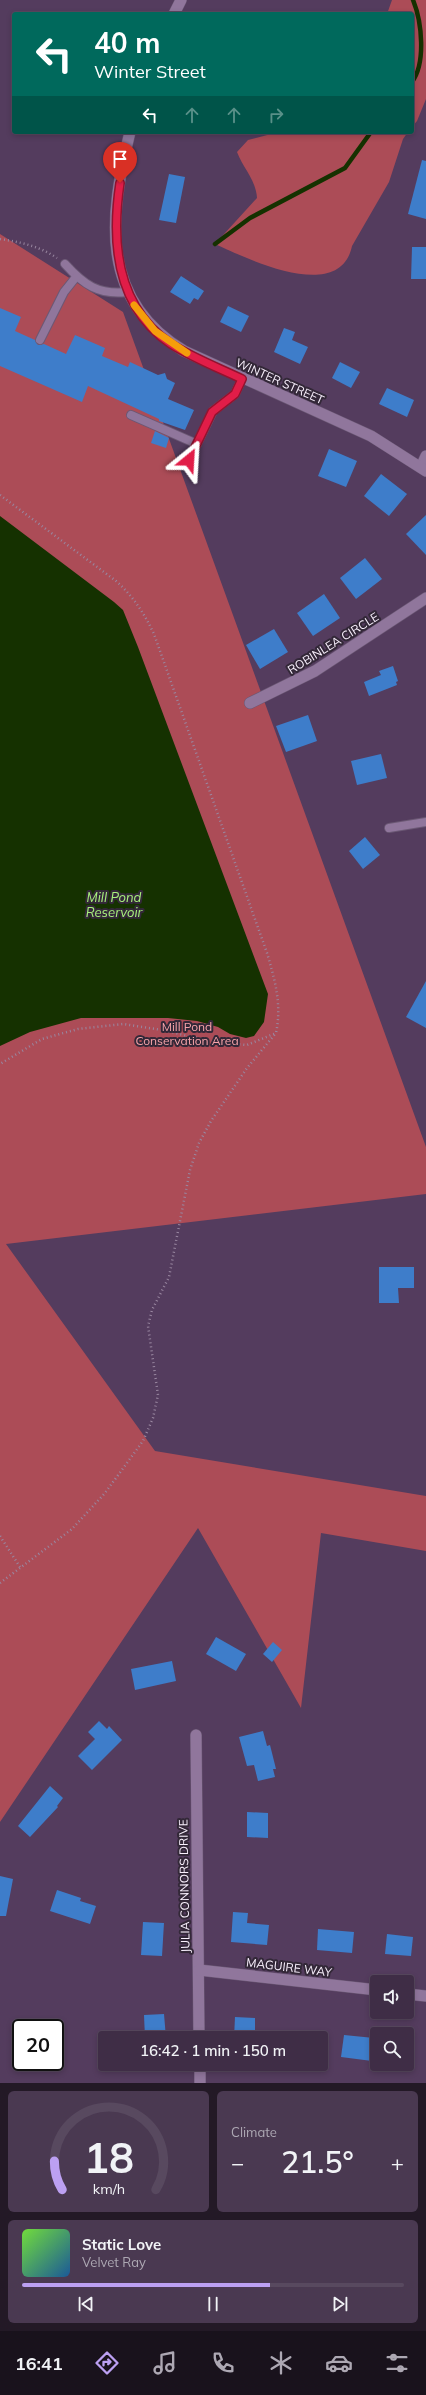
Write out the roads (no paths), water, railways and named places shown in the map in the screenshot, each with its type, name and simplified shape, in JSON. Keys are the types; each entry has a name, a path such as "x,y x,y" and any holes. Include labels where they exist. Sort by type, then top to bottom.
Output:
{"street":[{"path":"175,12 181,0"},
{"name":"WINTER STREET","path":"130,134 120,183 115,228 118,261 127,292 133,304 155,331 171,344 242,379 371,436 423,469"},
{"path":"423,469 426,456"},
{"name":"ROBINLEA CIRCLE","path":"250,703 315,671 426,598"},
{"name":"JULIA CONNORS DRIVE","path":"196,1734 199,2031"},
{"name":"MAGUIRE WAY","path":"199,1970 370,1989"},
{"path":"414,1995 426,1996"},
{"path":"200,2071 200,2083"}],"lane":[{"path":"65,264 76,277 103,292 127,292"},
{"path":"40,340 64,292 76,277"},
{"path":"189,460 213,411 235,394 242,379"},
{"path":"131,415 197,444"},
{"path":"390,828 426,822"}],"water":[{"name":"Mill Pond Reservoir","path":"0,516 123,610 268,994 264,1022 254,1036 246,1038 230,1034 218,1027 197,1021 168,1018 81,1018 30,1032 0,1046"}],"waterway":[{"path":"413,0 419,19 421,42 421,54 414,78"},
{"path":"215,244 250,218 345,168 370,134"}],"park label":[{"name":"Mill Pond Conservation Area","path":"187,1033"}]}
